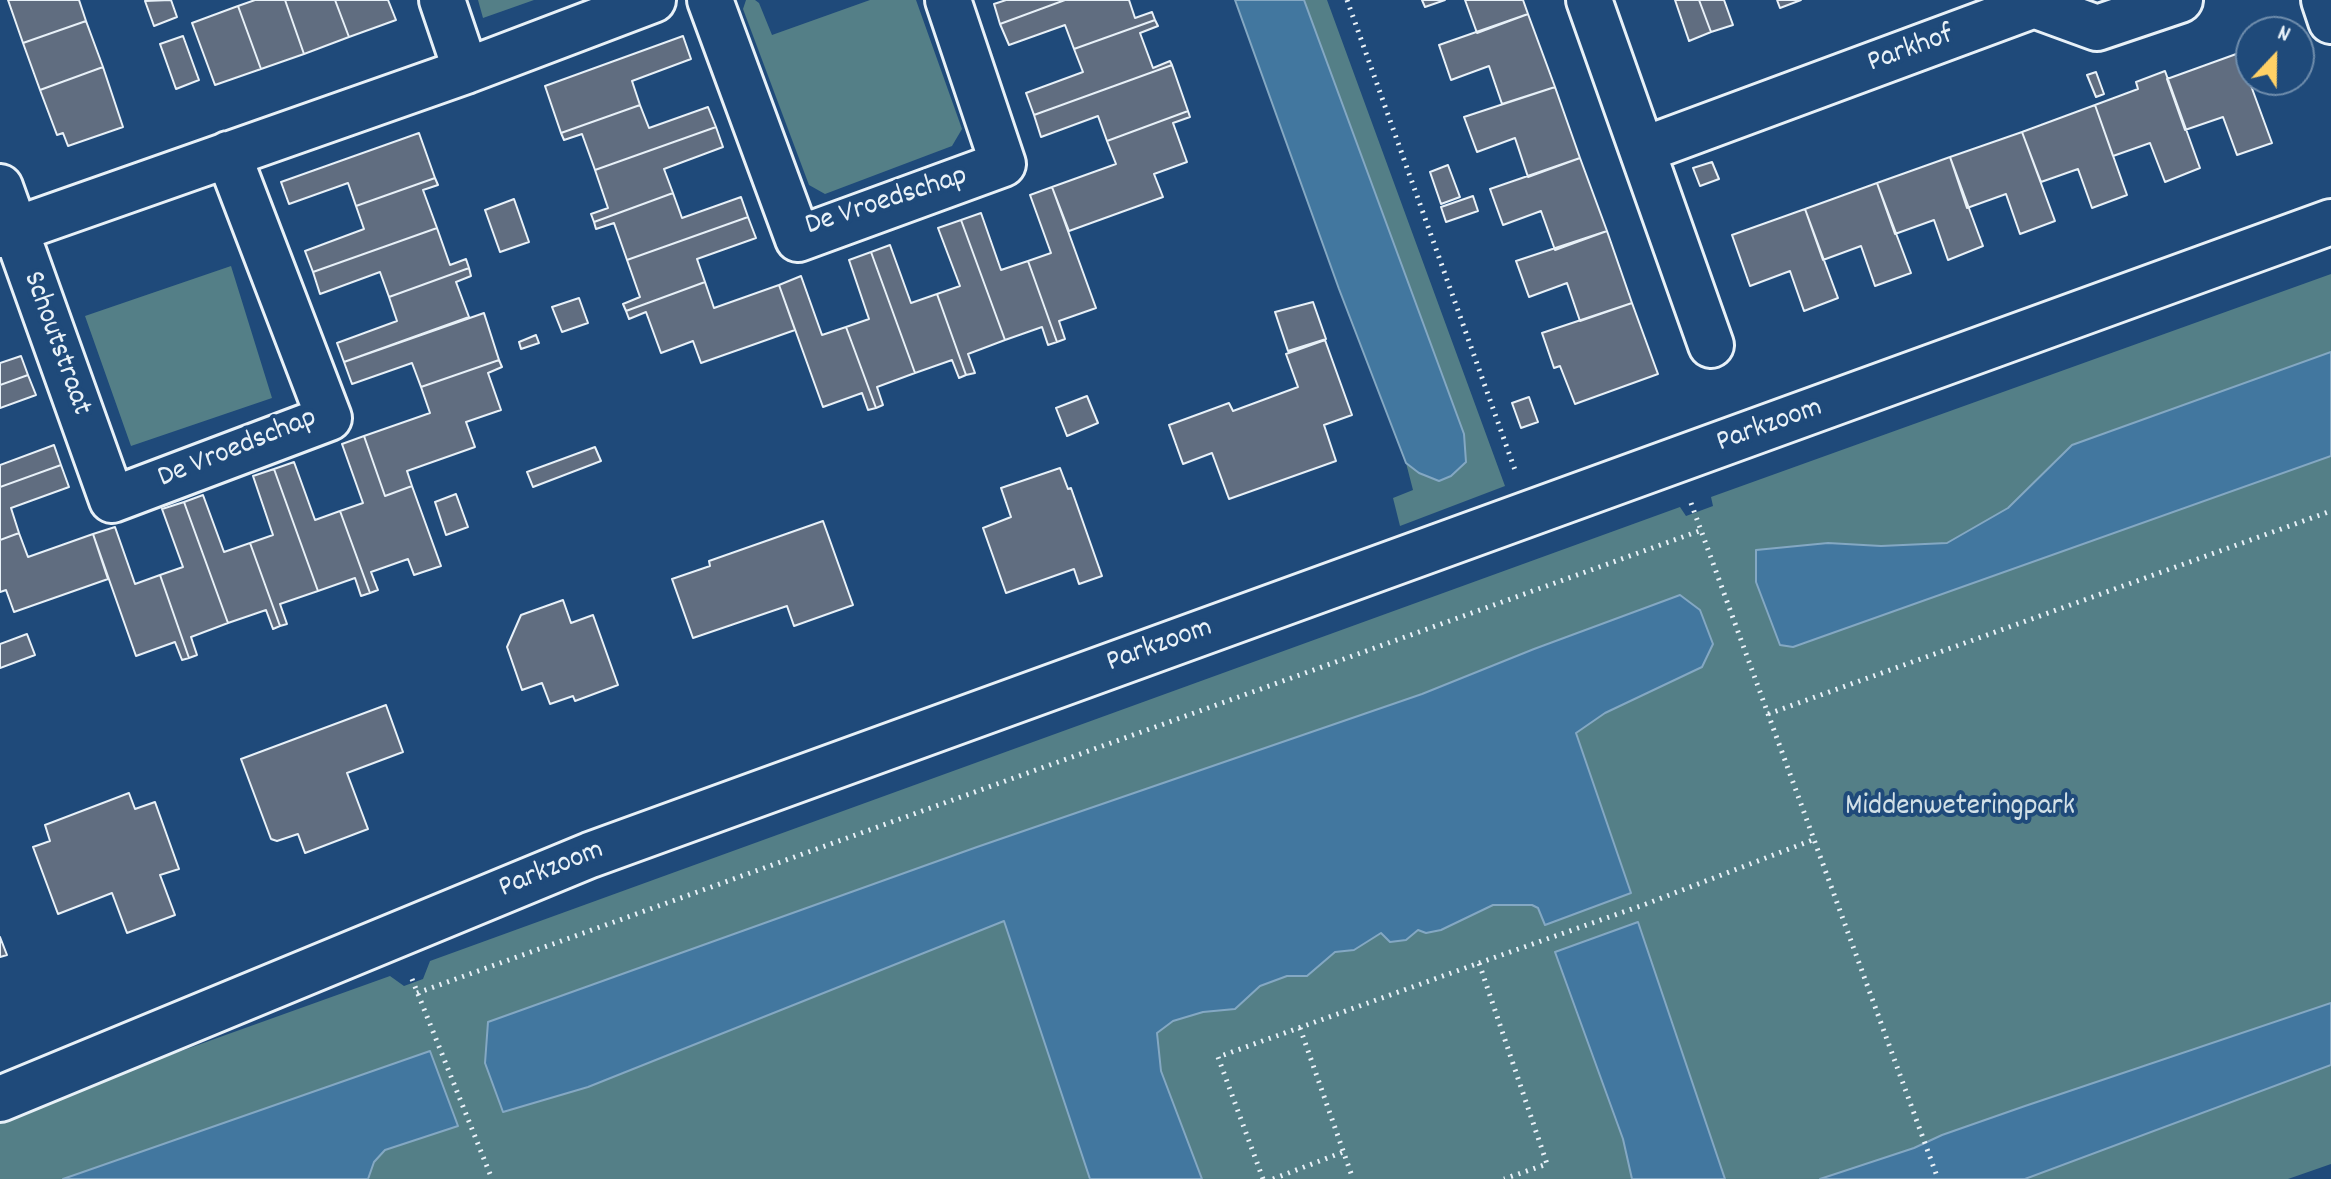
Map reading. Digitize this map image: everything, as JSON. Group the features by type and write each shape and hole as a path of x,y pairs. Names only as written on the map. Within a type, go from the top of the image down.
{"street":[{"path":"442,0 466,71"},
{"path":"7,232 466,71 653,0"},
{"name":"De Vroedschap","path":"710,0 798,239 1003,164 948,0"},
{"path":"1589,0 1711,345"},
{"name":"Parkhof","path":"1643,150 2034,5 2097,28 2180,0"},
{"path":"2324,0 2331,21"},
{"name":"De Vroedschap","path":"112,500 329,418 228,154"},
{"name":"Schoutstraat","path":"0,187 7,232 112,500"},
{"name":"Parkzoom","path":"0,1099 590,855 2331,222"}],"path":[{"path":"1347,0 1531,514"},
{"path":"1675,461 1938,1179"},
{"path":"1768,714 2331,511"},
{"path":"417,993 1702,530"},
{"path":"1263,1179 1218,1057 1646,904 1815,839"},
{"path":"396,935 492,1179"},
{"path":"1479,963 1547,1164 1504,1179"},
{"path":"1300,1028 1353,1179"},
{"path":"1273,1179 1343,1152"}],"green space":[{"path":"478,0 534,0 483,18"},
{"path":"746,0 759,3 772,35 870,0 916,0 962,129 952,146 825,194 809,185 743,9"},
{"path":"1304,0 1327,0 1505,486 1400,526 1393,498 1413,490 1406,463 1419,473 1464,434"},
{"path":"231,266 272,398 131,446 85,316"},
{"name":"Middenweteringpark","path":"2331,274 2331,1164 2288,1179 0,1179 0,1116 390,976 404,986 423,979 430,961 1680,507 1686,516 1713,506 1711,497"}],"water":[{"path":"1235,0 1304,0 1464,434 1466,462 1451,476 1439,481 1419,473 1406,463 1339,289"},
{"path":"2331,352 2331,456 1793,647 1780,645 1756,582 1756,550 1828,543 1881,546 1947,543 2008,508 2072,445"},
{"path":"1680,595 1700,610 1713,644 1702,667 1605,713 1576,733 1631,893 1545,925 1538,908 1532,905 1493,905 1441,930 1426,933 1418,930 1406,940 1390,942 1381,933 1354,950 1335,952 1307,976 1287,976 1260,986 1235,1009 1203,1012 1173,1021 1157,1033 1161,1071 1202,1179 1090,1179 1004,921 588,1087 503,1112 485,1063 488,1022 977,847 1422,694"},
{"path":"1638,922 1725,1179 1632,1179 1623,1139 1555,952"},
{"path":"2331,1003 2331,1065 2025,1179 1820,1179 2025,1106"},
{"path":"430,1051 458,1126 385,1150 374,1162 368,1179 63,1179"}],"building":[{"path":"8,0 79,0 86,21 23,43"},
{"path":"171,0 177,17 154,26 145,1"},
{"path":"255,0 285,0 304,54 261,69 238,6"},
{"path":"285,0 335,0 349,37 304,54"},
{"path":"335,0 388,0 396,20 349,37"},
{"path":"1006,0 1065,0 1000,24 994,4"},
{"path":"1065,0 1129,0 1135,18 1152,12 1155,20 1074,49 1065,25 1009,45 1000,24"},
{"path":"1422,0 1445,0 1425,7"},
{"path":"1465,0 1523,0 1528,14 1477,33"},
{"path":"1675,0 1699,0 1711,32 1689,41"},
{"path":"1699,0 1724,0 1733,25 1711,32"},
{"path":"1777,0 1801,0 1780,8"},
{"path":"238,6 261,69 215,85 192,23"},
{"path":"1528,14 1555,87 1502,104 1489,66 1451,80 1439,45"},
{"path":"1155,20 1158,26 1140,33 1153,68 1170,61 1172,65 1034,115 1026,93 1083,72 1074,49"},
{"path":"86,21 103,67 40,90 23,43"},
{"path":"183,36 199,80 176,89 160,44"},
{"path":"683,36 691,59 632,81 640,105 561,133 545,86"},
{"path":"2235,54 2235,96 2255,96 2272,143 2237,155 2223,117 2185,130 2167,79"},
{"path":"1172,65 1188,111 1107,141 1098,116 1041,137 1034,115"},
{"path":"103,67 123,127 68,146 63,133 57,135 40,90"},
{"path":"2165,71 2200,168 2165,182 2150,143 2113,156 2095,105 2138,89 2136,82"},
{"path":"2096,72 2104,94 2096,97 2087,75"},
{"path":"1555,87 1580,158 1528,177 1515,138 1477,152 1464,117"},
{"path":"640,105 649,128 708,107 716,127 595,170 582,134 564,140 561,133"},
{"path":"2095,105 2127,195 2092,208 2078,169 2041,182 2022,132"},
{"path":"1188,111 1190,117 1173,123 1187,162 1154,174 1163,197 1069,231 1052,187 1116,164 1107,141"},
{"path":"716,127 723,147 664,169 673,193 594,222 591,214 608,208 595,170"},
{"path":"2022,132 2055,221 2020,234 2006,194 1967,208 1950,157"},
{"path":"419,133 435,178 356,206 348,183 289,204 281,182"},
{"path":"1950,157 1983,246 1948,260 1934,220 1895,234 1877,183"},
{"path":"1580,158 1607,231 1555,250 1541,211 1503,225 1490,189"},
{"path":"1712,162 1719,179 1700,186 1693,168"},
{"path":"1448,165 1460,197 1441,204 1430,172"},
{"path":"435,178 438,185 423,190 437,228 313,272 305,251 364,229 356,206"},
{"path":"1877,183 1911,273 1875,286 1861,246 1823,260 1805,209"},
{"path":"1052,187 1096,308 1059,321 1065,339 1057,342 1028,261 1051,253 1030,195"},
{"path":"673,193 682,218 741,197 748,217 627,260 614,223 596,229 594,222"},
{"path":"1473,196 1478,211 1446,222 1441,207"},
{"path":"514,199 529,242 500,252 485,210"},
{"path":"1805,209 1838,298 1804,311 1790,271 1750,286 1732,235"},
{"path":"981,213 1001,270 1028,261 1057,342 1048,345 1042,327 1005,340 961,220"},
{"path":"748,217 756,238 697,259 705,282 626,311 623,304 640,297 627,260"},
{"path":"961,220 1005,340 968,354 975,373 966,375 937,294 960,286 938,228"},
{"path":"437,228 450,265 466,259 469,268 389,297 380,272 320,294 313,272"},
{"path":"1607,231 1632,303 1580,321 1567,283 1529,297 1516,261"},
{"path":"890,245 911,303 937,294 966,375 959,378 952,360 915,373 871,252"},
{"path":"871,252 915,373 877,387 883,405 876,408 846,327 869,319 849,260"},
{"path":"469,268 471,276 456,282 469,317 344,362 337,343 397,321 389,297"},
{"path":"801,276 822,335 846,327 876,408 868,410 862,393 823,407 779,285"},
{"path":"705,282 714,308 779,285 795,330 701,363 693,341 661,353 646,312 629,319 626,311"},
{"path":"579,298 588,323 562,332 552,307"},
{"path":"1313,302 1326,339 1288,351 1275,312"},
{"path":"1632,303 1658,374 1575,404 1560,366 1554,368 1542,333"},
{"path":"484,313 499,360 421,387 412,363 352,384 344,362"},
{"path":"536,335 539,343 521,349 519,342"},
{"path":"1325,340 1352,415 1324,425 1336,461 1229,499 1212,453 1183,464 1169,425 1229,403 1233,411 1298,387 1286,354"},
{"path":"21,356 28,375 0,385 0,363"},
{"path":"499,360 502,367 488,373 501,410 466,422 475,447 407,471 412,486 385,496 364,436 430,413 421,387"},
{"path":"28,375 36,395 0,408 0,385"},
{"path":"1087,396 1098,423 1067,436 1056,408"},
{"path":"1529,397 1538,422 1521,428 1512,403"},
{"path":"364,436 385,496 412,486 441,566 414,575 408,559 371,572 378,590 370,593 340,511 363,503 342,444"},
{"path":"54,445 61,465 0,487 0,465"},
{"path":"595,447 601,461 533,487 527,472"},
{"path":"294,462 315,520 340,511 370,593 361,596 355,578 318,591 274,469"},
{"path":"61,465 69,487 11,508 19,533 0,540 0,487"},
{"path":"1060,468 1068,489 1071,488 1102,576 1079,584 1074,569 1006,593 983,528 1011,517 1001,488"},
{"path":"274,469 318,591 280,604 287,624 280,626 250,543 273,535 253,476"},
{"path":"456,494 468,527 446,535 435,502"},
{"path":"203,495 224,552 250,543 280,626 273,629 266,610 228,623 184,502"},
{"path":"184,502 228,623 191,637 197,655 189,658 160,575 183,567 162,509"},
{"path":"823,521 853,605 794,626 787,606 693,638 672,579 710,566 709,561"},
{"path":"115,527 135,584 160,575 189,658 182,660 175,642 136,656 93,534"},
{"path":"19,533 28,557 93,534 108,579 14,612 6,590 0,592 0,540"},
{"path":"563,600 571,623 593,615 618,685 575,701 573,696 550,704 542,683 522,690 507,647 521,615"},
{"path":"27,634 35,655 0,668 0,644"},
{"path":"386,705 403,752 347,773 368,829 305,853 298,834 277,841 271,839 241,759"},
{"path":"129,793 135,809 155,802 179,869 160,875 175,915 127,933 112,893 58,914 33,847 50,841 45,825"},
{"path":"0,937 7,955 0,957"}]}
